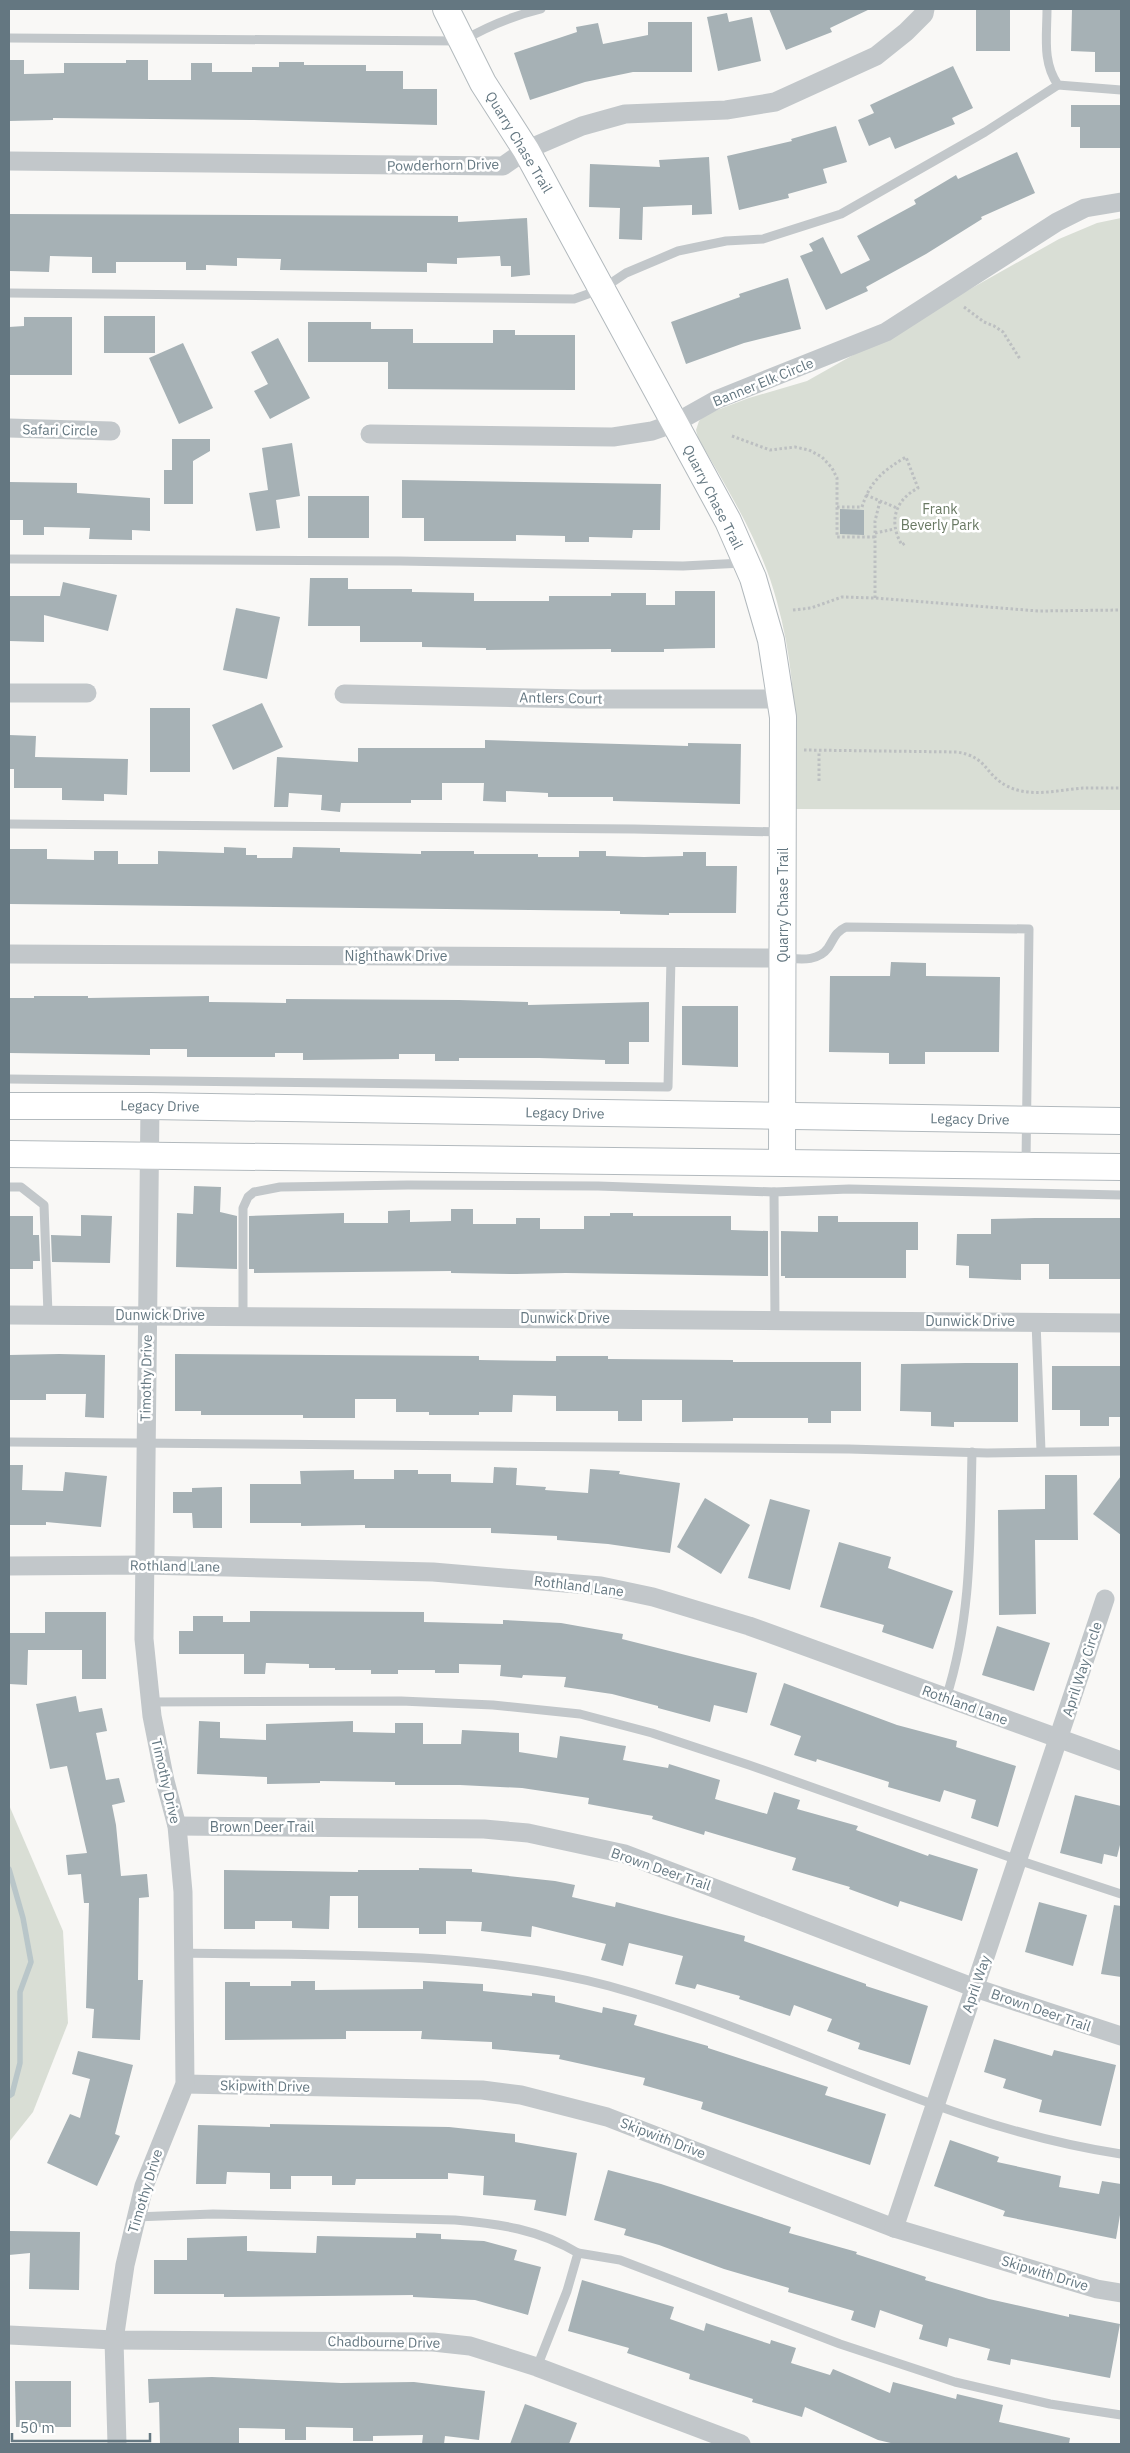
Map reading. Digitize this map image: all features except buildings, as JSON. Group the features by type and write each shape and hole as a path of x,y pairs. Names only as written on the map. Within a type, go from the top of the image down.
{"main road":[{"name":"Quarry Chase Trail","path":"446,9 483,83 526,150 728,521 746,563 771,640 783,717 782,1162"},
{"name":"Legacy Drive","path":"9,1106 150,1106 1121,1121"},
{"path":"9,1154 1121,1167"}],"street":[{"name":"Powderhorn Drive","path":"9,161 504,166 526,150 582,126 625,114 726,110 775,102 876,56 906,32 924,14 925,9"},
{"name":"Banner Elk Circle","path":"370,434 613,437 652,431 675,423 716,400 886,332 1057,222 1085,208 1121,202"},
{"name":"Safari Circle","path":"9,428 111,431"},
{"path":"9,693 87,693"},
{"name":"Antlers Court","path":"344,694 580,699 779,699"},
{"name":"Nighthawk Drive","path":"9,954 782,958"},
{"name":"Timothy Drive","path":"117,2444 114,2340 125,2265 135,2217 154,2156 185,2084 183,1892 177,1826 165,1781 150,1702 144,1639 146,1314 150,1106"},
{"name":"Dunwick Drive","path":"9,1315 146,1314 1121,1322"},
{"name":"Rothland Lane","path":"9,1566 144,1565 434,1572 602,1586 654,1597 749,1626 1121,1761"},
{"name":"April Way Circle","path":"1058,1739 1105,1599"},
{"name":"April Way","path":"894,2228 1058,1739"},
{"name":"Brown Deer Trail","path":"177,1826 484,1829 528,1833 625,1854 975,1988 1121,2036"},
{"name":"Skipwith Drive","path":"185,2084 482,2090 521,2095 607,2117 894,2228 1097,2289 1121,2293"},
{"name":"Chadbourne Drive","path":"9,2335 114,2340 433,2342 470,2346 537,2366 741,2444"}],"lane":[{"path":"9,38 462,42 485,28 513,16 541,9"},
{"path":"1047,9 1046,62 1050,74 1058,85"},
{"path":"9,293 574,299 602,289 626,272 678,252 726,241 763,239 840,214 985,132 1058,85 1121,90"},
{"path":"9,559 400,561 683,566 746,563"},
{"path":"9,824 382,828 634,828 783,832"},
{"path":"782,958 813,958 827,949 834,935 846,927 1029,929 1026,1166"},
{"path":"9,1079 668,1087 671,958"},
{"path":"243,1315 243,1208 248,1197 254,1192 280,1187 408,1185 598,1186 774,1192 848,1190 1121,1195"},
{"path":"9,1187 21,1187 44,1205 48,1314"},
{"path":"774,1192 775,1320"},
{"path":"1036,1322 1040,1451"},
{"path":"9,1442 145,1441 972,1452 1121,1450"},
{"path":"946,1698 957,1664 964,1627 970,1570 972,1452"},
{"path":"150,1702 401,1701 493,1705 580,1714 652,1733 749,1765 1018,1860 1121,1894"},
{"path":"184,1953 445,1960 554,1973 612,1987 670,2005 984,2123 1041,2138 1121,2154"},
{"path":"135,2217 213,2214 455,2220 491,2223 542,2234 578,2252 629,2263 840,2344 955,2382 1050,2404 1121,2415"},
{"path":"537,2366 567,2291 578,2252"}],"path":[{"path":"964,307 984,322 1003,332 1020,359"},
{"path":"732,436 770,450 795,447 822,456 837,478 838,537 875,535 894,529"},
{"path":"838,507 862,507 866,495 877,476 906,457 918,488 908,494 897,508 894,529 902,545 905,543"},
{"path":"866,495 887,502 897,508"},
{"path":"874,598 875,535 880,501"},
{"path":"793,610 811,608 842,598 874,598 1038,611 1121,610"},
{"path":"803,750 957,752 972,754 993,777 1006,786 1020,791 1032,793 1084,788 1121,788"},
{"path":"819,751 819,781"}],"green space":[{"name":"Frank Beverly Park","path":"1121,218 1121,810 794,809 795,731 792,679 777,602 771,580 753,538 698,438 696,430 699,421 704,415 749,398 807,381 1059,239 1097,223"},
{"path":"9,1805 63,1931 68,2023 33,2112 9,2142"}],"waterway":[{"path":"9,1869 23,1918 31,1962 20,1992 20,2063 12,2094 9,2096"}]}
